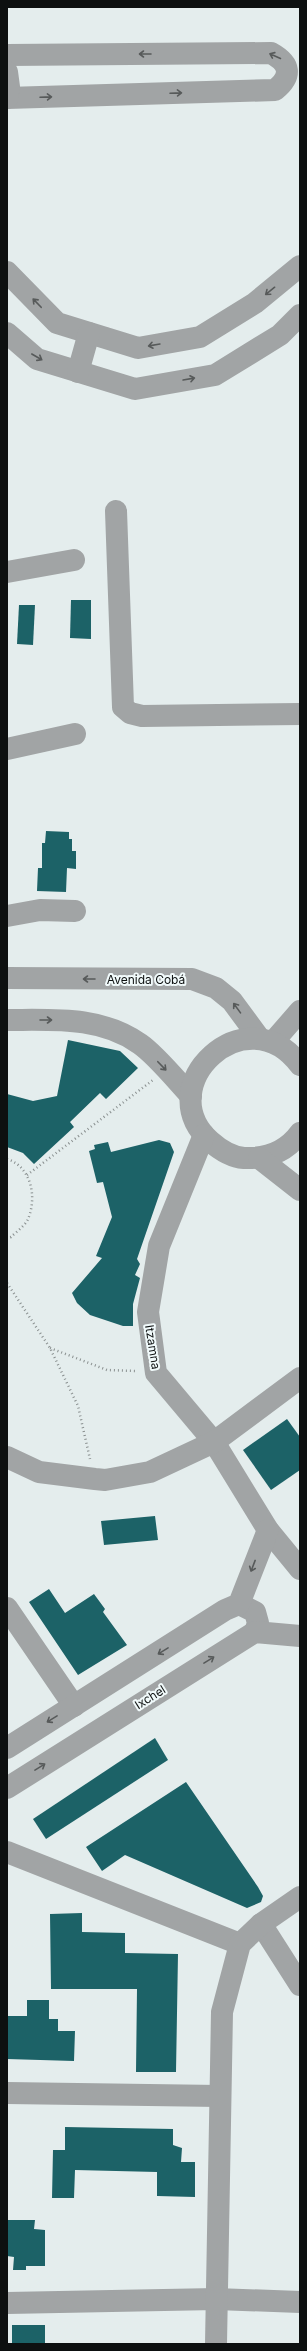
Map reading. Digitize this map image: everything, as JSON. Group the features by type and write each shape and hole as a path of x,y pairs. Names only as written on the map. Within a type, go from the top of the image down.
{"street":[{"path":"7,55 271,53 282,60 287,70 285,82 275,90 7,98 9,86 7,72"},
{"path":"7,272 57,323 138,348 200,337 255,303 300,266"},
{"path":"7,333 37,359 135,389 215,375 280,335 300,315"},
{"path":"78,372 89,333"},
{"path":"116,511 123,707 130,713 142,716 300,714"},
{"path":"7,572 74,560"},
{"path":"7,749 75,734"},
{"path":"7,916 40,910 75,911"},
{"name":"Avenida Cobá","path":"7,978 192,979 216,988 284,1047"},
{"path":"300,1011 284,1047 241,1040 223,1046 207,1058 196,1076 191,1096 194,1117 204,1135 219,1149 239,1157 259,1158 278,1153 293,1142 300,1133"},
{"path":"7,1020 72,1020 109,1028 141,1044 191,1096"},
{"name":"Itzamna","path":"204,1135 159,1246 148,1312 156,1373 214,1442 268,1530 300,1569"},
{"path":"259,1158 300,1190"},
{"path":"7,1457 39,1472 95,1479 105,1480 150,1472 214,1442 298,1383"},
{"path":"7,1748 225,1610 239,1604 268,1530"},
{"path":"239,1604 255,1612 258,1623 254,1632 300,1636"},
{"path":"7,1608 74,1706"},
{"name":"Ixchel","path":"7,1788 254,1632"},
{"path":"7,1852 240,1944"},
{"path":"216,2344 219,2096 222,2012 240,1944 261,1924 300,1897"},
{"path":"261,1924 300,1985"},
{"path":"7,2093 219,2096"},
{"path":"7,2303 216,2300 300,2302"}],"path":[{"path":"27,1175 166,1070"},
{"path":"7,1159 12,1160 27,1175 34,1198 28,1221 11,1237 7,1238"},
{"path":"7,1282 50,1348 78,1406 95,1479"},
{"path":"50,1348 107,1370 156,1373"}],"building":[{"path":"71,600 91,600 91,639 70,638"},
{"path":"19,605 35,605 33,645 17,644"},
{"path":"46,831 69,832 69,839 72,839 72,851 76,851 76,869 67,868 66,892 37,891 38,868 42,868 42,843 45,843"},
{"path":"68,1040 120,1051 138,1068 106,1099 100,1093 70,1122 74,1127 34,1164 23,1153 7,1147 7,1094 33,1101 57,1096"},
{"path":"159,1140 170,1143 174,1152 137,1259 140,1264 135,1275 140,1278 133,1304 133,1326 123,1326 90,1315 77,1303 72,1293 102,1258 96,1256 112,1217 103,1182 97,1183 89,1151 95,1149 94,1145 108,1142 111,1152"},
{"path":"287,1419 300,1437 300,1470 271,1490 243,1450"},
{"path":"155,1516 158,1540 104,1545 101,1521"},
{"path":"49,1589 65,1613 94,1594 105,1609 103,1612 127,1645 78,1675 29,1602"},
{"path":"155,1738 168,1760 46,1839 33,1819"},
{"path":"186,1782 258,1887 263,1896 261,1902 247,1908 125,1855 102,1871 86,1847"},
{"path":"82,1913 82,1932 125,1933 125,1953 178,1954 176,2072 136,2072 137,1989 51,1989 50,1914"},
{"path":"27,2000 49,2000 49,2019 58,2019 58,2031 75,2031 74,2061 7,2059 7,2016 27,2016"},
{"path":"65,2127 173,2129 173,2145 182,2148 181,2162 195,2162 195,2197 157,2196 157,2172 75,2170 74,2198 52,2198 53,2150 65,2150"},
{"path":"7,2220 35,2220 34,2229 45,2230 45,2266 26,2266 26,2270 13,2270 14,2257 7,2256"},
{"path":"12,2325 45,2325 45,2344 12,2344"}]}
